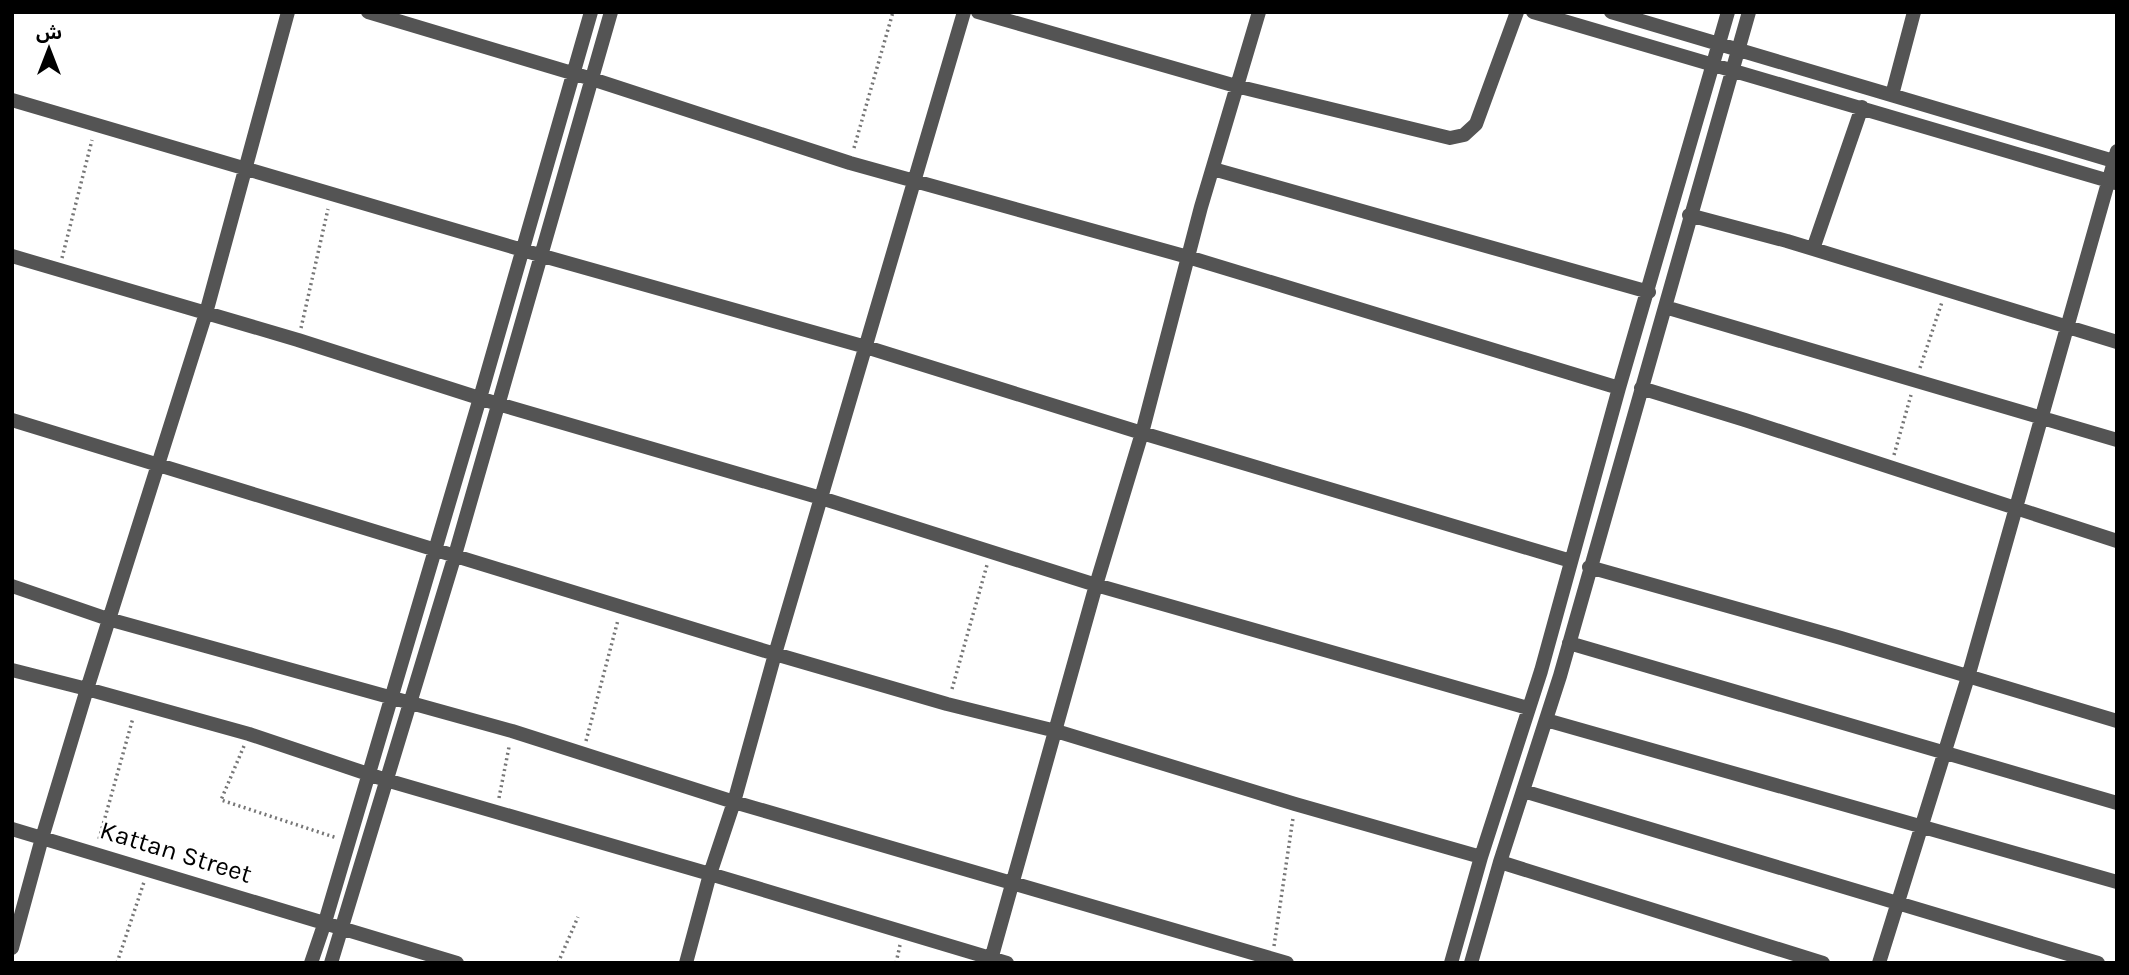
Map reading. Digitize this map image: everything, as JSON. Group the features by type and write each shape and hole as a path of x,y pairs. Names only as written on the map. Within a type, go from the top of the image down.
{"street":[{"path":"12,948 108,619 206,313 288,12"},
{"path":"368,12 592,79 850,163 1188,257 1619,388"},
{"path":"311,963 480,398 591,12"},
{"path":"331,963 455,555 611,12"},
{"path":"686,963 964,12"},
{"path":"978,12 1236,86 1450,138 1464,135 1476,124 1517,12"},
{"path":"990,960 1096,584 1142,433 1188,257 1259,12"},
{"path":"1533,12 2113,182"},
{"path":"1611,12 2116,158 2113,182 2040,418 1968,677 1879,963"},
{"path":"1728,12 1619,388 1541,671 1481,857 1452,958 1471,961 1569,643 1749,12"},
{"path":"1892,95 1914,12"},
{"path":"12,100 543,256 866,346 1142,433 1571,562"},
{"path":"1813,248 1862,107"},
{"path":"1213,169 1649,292"},
{"path":"1689,215 1813,248 2117,342"},
{"path":"12,257 298,340 498,404 821,498 1096,584 1528,708"},
{"path":"1665,307 2117,440"},
{"path":"1641,388 2117,541"},
{"path":"12,420 775,654 947,704 1056,731 1481,857"},
{"path":"1591,488 1610,493"},
{"path":"1590,567 2117,721"},
{"path":"12,586 108,619 512,731 734,802 1287,963"},
{"path":"1569,643 2117,803"},
{"path":"12,670 249,734 386,780 1007,963"},
{"path":"1546,720 2117,881"},
{"path":"1523,791 2098,963"},
{"name":"Kattan Street","path":"12,829 457,963"},
{"path":"1500,862 1823,963"}],"path":[{"path":"850,163 893,12"},
{"path":"59,270 96,124"},
{"path":"298,340 332,193"},
{"path":"947,704 991,551"},
{"path":"583,753 622,606"},
{"path":"95,853 137,703"},
{"path":"496,812 512,731"},
{"path":"249,734 221,800 349,842"},
{"path":"1272,958 1295,804"},
{"path":"117,963 149,869"},
{"path":"558,963 578,917"}]}
